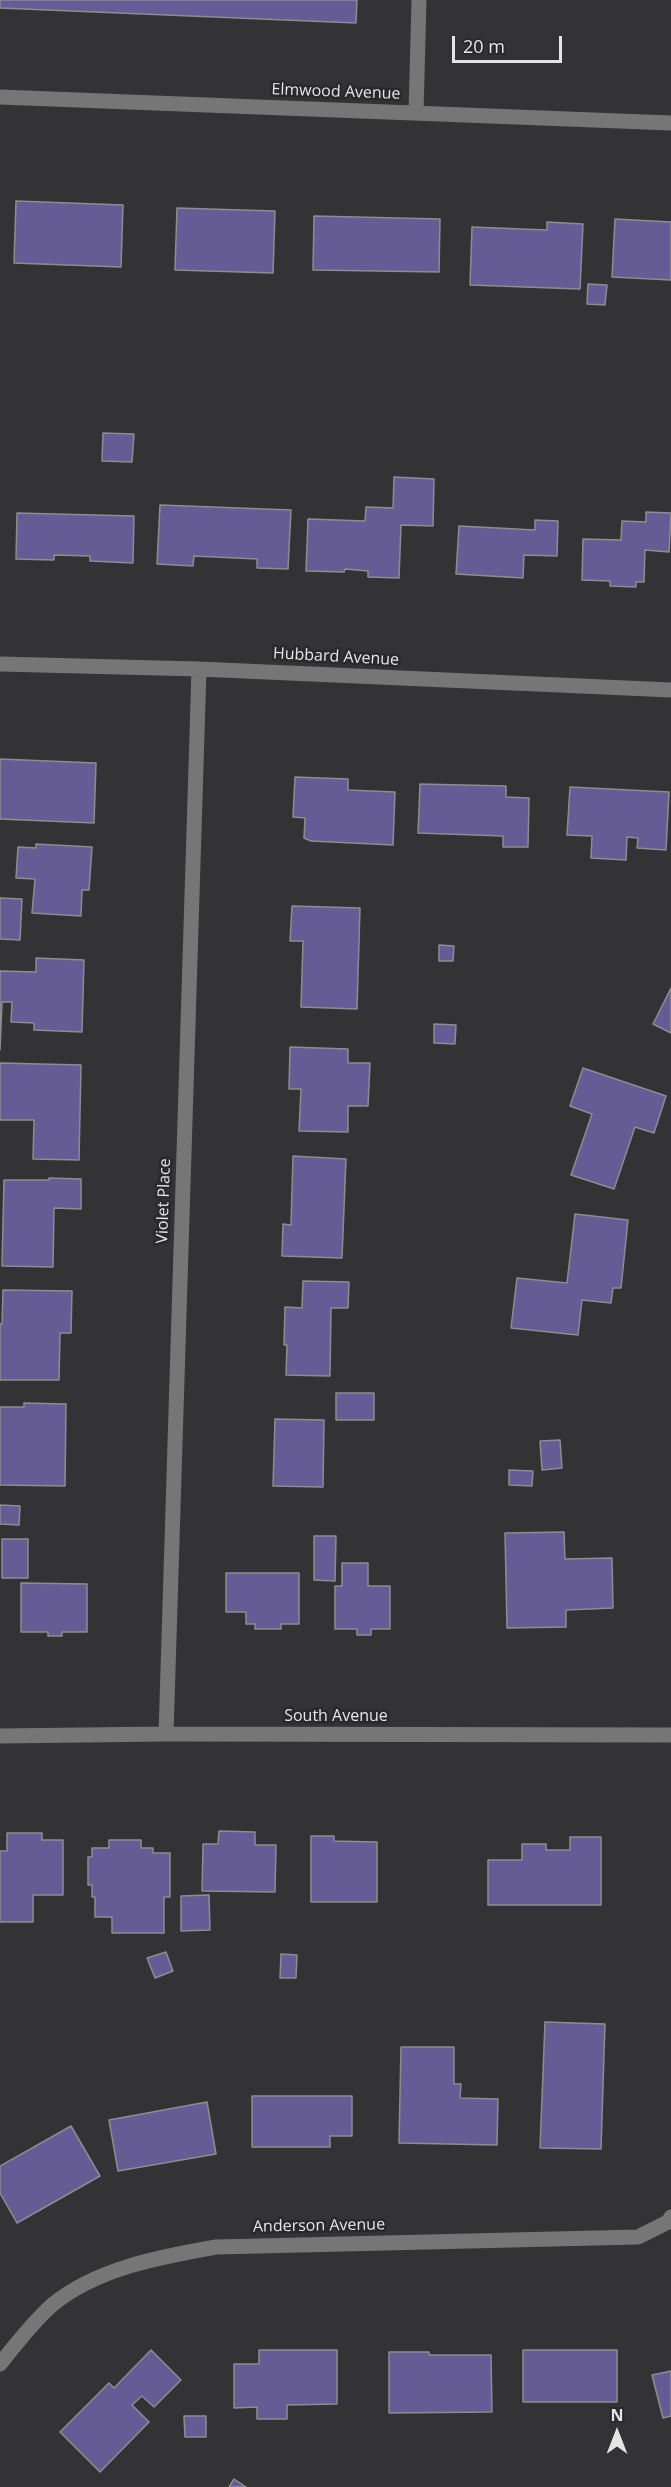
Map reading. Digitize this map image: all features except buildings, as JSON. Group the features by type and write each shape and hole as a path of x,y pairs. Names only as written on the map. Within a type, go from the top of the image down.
{"street":[{"path":"416,113 419,0"},
{"name":"Elmwood Avenue","path":"0,98 671,123"},
{"name":"Hubbard Avenue","path":"0,664 199,669 671,690"},
{"name":"Violet Place","path":"166,1734 199,669"},
{"name":"South Avenue","path":"0,1736 671,1735"},
{"name":"Anderson Avenue","path":"0,2364 52,2305 115,2270 152,2259 216,2247 638,2237 668,2222 671,2217"}]}
